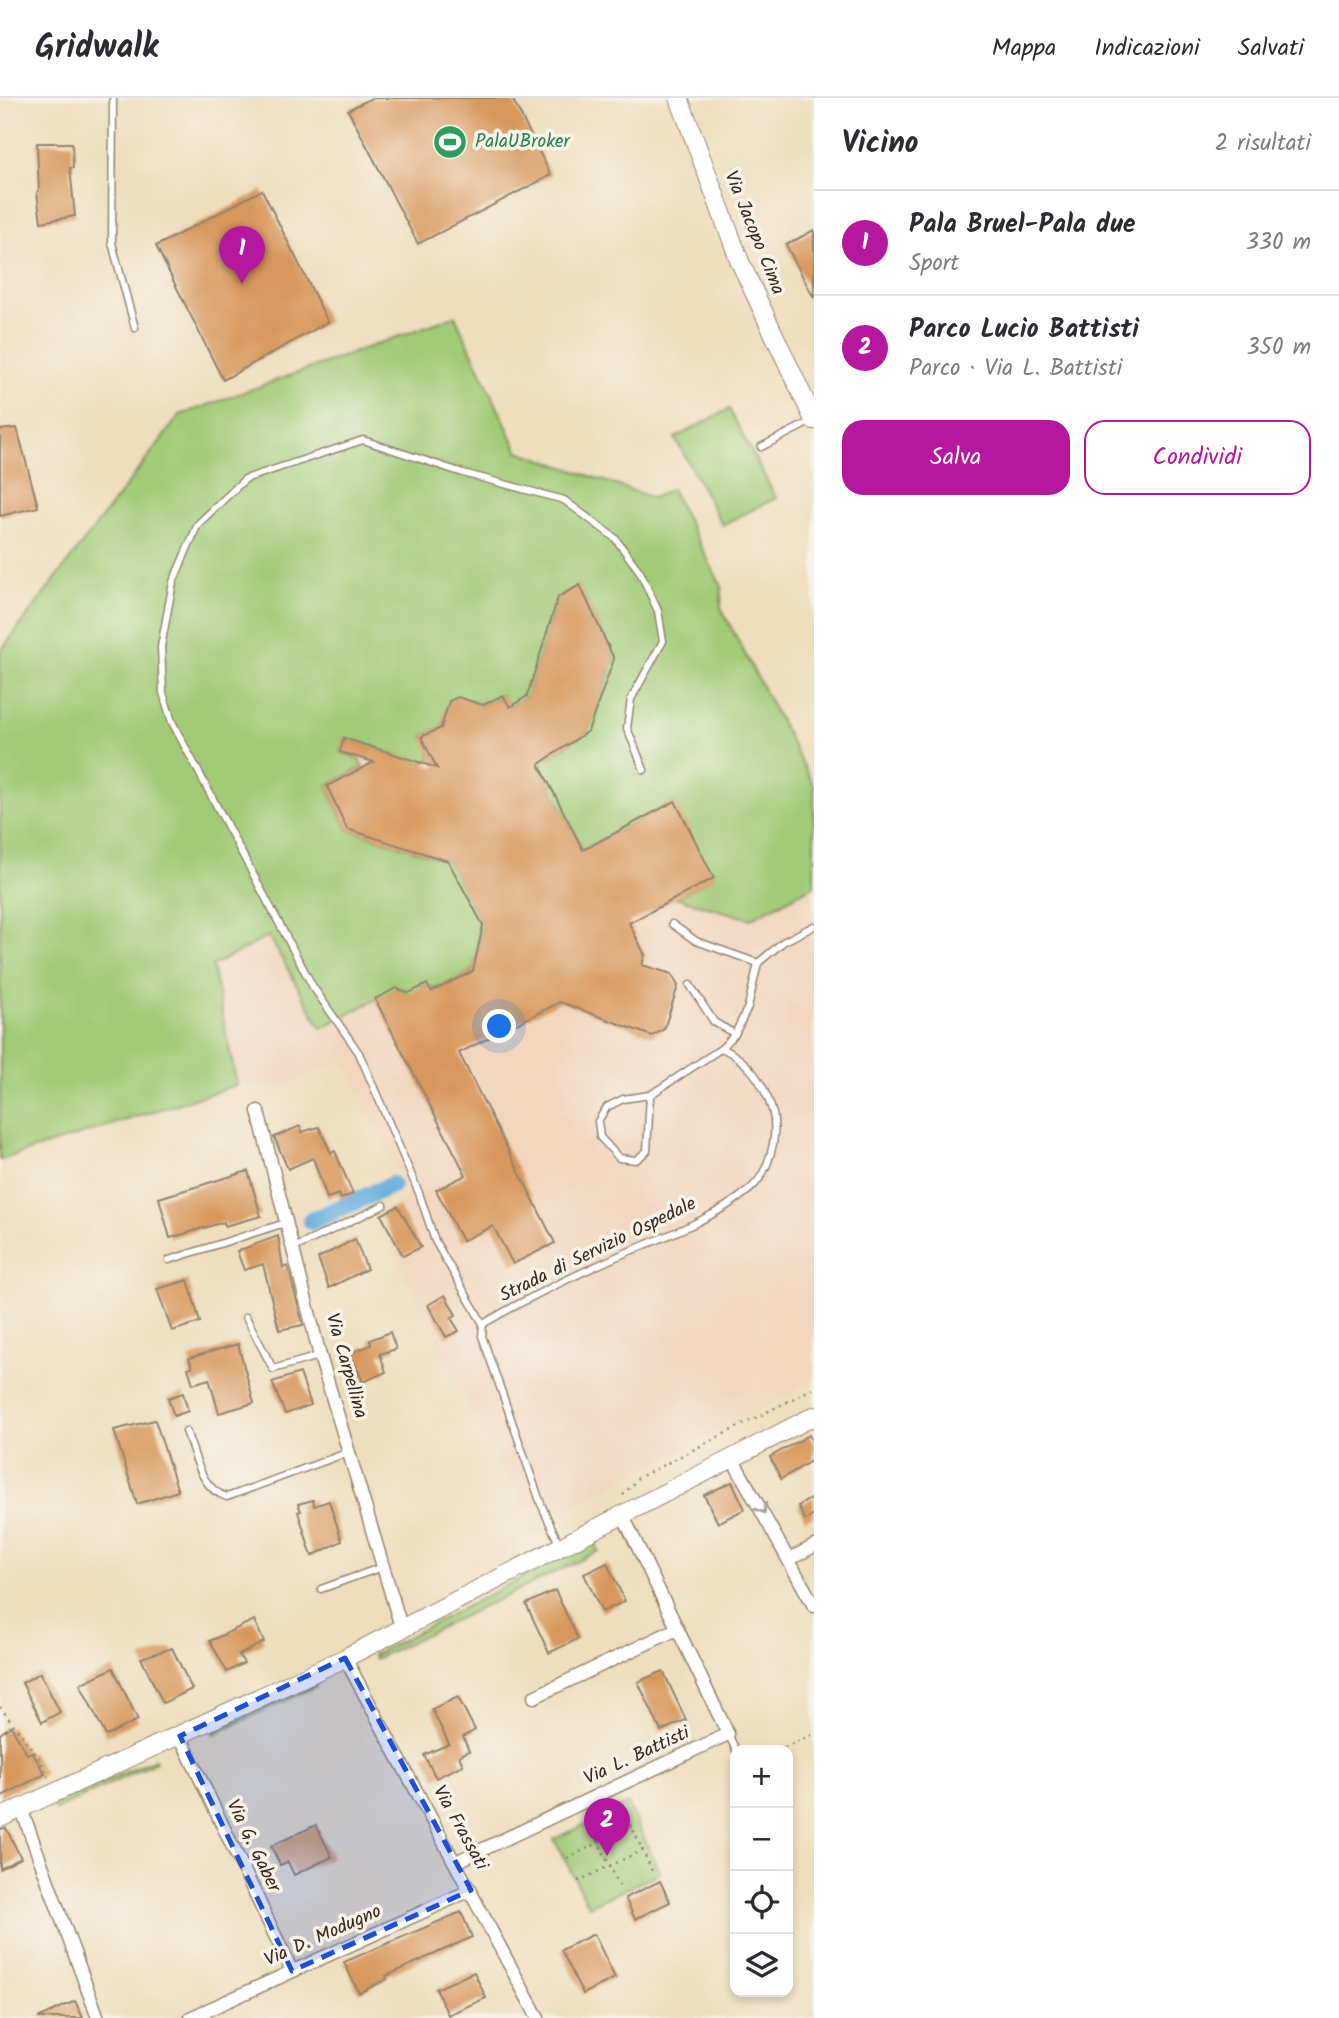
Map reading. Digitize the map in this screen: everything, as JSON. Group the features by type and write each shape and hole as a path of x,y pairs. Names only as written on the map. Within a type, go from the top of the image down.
{"street":[{"name":"Via Jacopo Cima","path":"679,98 740,262 814,420"},
{"name":"Via Carpellina","path":"258,1111 320,1356 402,1630"},
{"path":"0,1818 180,1737 402,1630 814,1416"},
{"path":"733,1460 814,1606"},
{"path":"623,1516 728,1734"},
{"path":"790,1559 814,1546"},
{"path":"534,1697 677,1629"},
{"name":"Via Frassati","path":"345,1658 538,2018"},
{"name":"Via L. Battisti","path":"456,1862 728,1734"},
{"name":"Via G. Gaber","path":"180,1737 292,1971"},
{"path":"21,1808 97,2018"},
{"name":"Via D. Modugno","path":"190,2018 471,1890"}],"lane":[{"path":"113,98 112,243 135,328"},
{"path":"761,447 814,420"},
{"path":"483,1324 435,1241 419,1193 359,1053 313,986 172,722 163,692 161,647 173,582 198,524 245,479 363,440 463,473 564,500 615,538 640,572 658,611 663,641 631,699 627,728 644,770"},
{"path":"672,924 696,941 758,963"},
{"path":"650,1095 647,1151 636,1160 619,1158 600,1137 598,1121 607,1107 623,1099 650,1095 722,1048 735,1034 748,1007 758,963 783,943 814,926"},
{"path":"690,985 714,1022 735,1034"},
{"name":"Strada di Servizio Ospedale","path":"561,1548 541,1504 482,1336 483,1324 606,1262 689,1226 750,1190 765,1169 774,1140 773,1112 754,1072 741,1057 722,1048"},
{"path":"292,1249 384,1205"},
{"path":"169,1260 285,1223"},
{"path":"246,1317 273,1369 320,1356"},
{"path":"186,1431 203,1479 215,1493 228,1497 349,1452"},
{"path":"321,1589 382,1567"},
{"path":"728,1734 734,1745"}],"path":[{"path":"0,1707 40,1759 56,1793"},
{"path":"789,1745 814,1734"},
{"path":"622,1805 653,1873"},
{"path":"588,1821 621,1888"},
{"path":"567,1858 632,1827"},
{"path":"578,1881 643,1850"}],"highlighted area":[{"path":"345,1658 471,1890 292,1971 180,1736"}],"shaded area":[{"path":"416,331 814,858 814,1381 559,1514 550,1499 526,1511 465,1398 375,1214 409,1196 343,1060 283,1088 237,1085 0,1160 0,652 180,415"}],"green space":[{"path":"455,316 518,451 653,498 671,489 722,587 721,608 814,786 814,886 750,919 677,898 713,877 673,802 583,850 539,764 588,731 614,659 579,586 558,597 527,696 510,707 502,695 483,705 458,697 450,701 441,728 423,736 432,758 422,764 344,738 340,752 358,758 363,767 327,786 347,829 448,861 483,925 473,971 437,989 425,985 412,994 396,989 321,1028 269,936 212,966 237,1085 0,1160 0,652 180,415"},
{"path":"729,409 776,498 722,525 675,438"},
{"path":"594,1540 599,1551 375,1659 373,1655"},
{"path":"315,1683 316,1686 214,1734 212,1731"},
{"path":"155,1759 156,1762 55,1810 52,1804"},
{"path":"628,1804 660,1873 589,1906 554,1839"}],"building":[{"name":"PalaUBroker","path":"372,98 512,98 551,175 418,244 348,110"},
{"path":"37,143 72,143 73,168 70,168 75,216 41,222 37,192"},
{"path":"262,190 328,322 223,380 156,246"},
{"path":"814,230 814,298 786,245"},
{"path":"17,428 38,507 0,516 0,430"},
{"path":"580,585 614,659 588,731 539,764 583,850 675,801 714,878 629,923 645,955 642,965 672,974 678,986 664,1029 652,1036 560,1002 459,1053 555,1243 513,1264 493,1226 462,1241 436,1190 466,1175 375,999 396,988 409,993 427,984 431,992 473,971 483,925 448,861 347,829 327,786 374,762 340,752 344,738 437,768 421,737 441,728 449,701 458,697 483,705 503,695 510,707 527,696 558,597"},
{"path":"300,1126 302,1132 319,1127 331,1153 335,1151 353,1194 341,1199 339,1194 327,1198 313,1158 288,1169 274,1137"},
{"path":"248,1171 261,1216 225,1226 224,1222 170,1238 159,1198"},
{"path":"398,1206 421,1247 403,1256 381,1215"},
{"path":"278,1236 283,1268 288,1266 303,1325 279,1330 263,1264 244,1270 237,1251"},
{"path":"355,1239 367,1269 329,1288 318,1258"},
{"path":"188,1280 200,1322 172,1331 157,1289"},
{"path":"445,1295 456,1315 451,1318 459,1331 446,1337 428,1305"},
{"path":"390,1332 396,1349 380,1354 386,1372 363,1382 350,1353 371,1345 370,1340"},
{"path":"238,1344 254,1403 219,1413 209,1379 193,1384 188,1368 192,1367 189,1358"},
{"path":"300,1373 311,1405 285,1414 272,1382"},
{"path":"183,1393 188,1411 174,1416 168,1398"},
{"path":"155,1420 178,1491 137,1504 114,1430"},
{"path":"809,1435 814,1444 814,1459 781,1479 770,1457"},
{"path":"732,1482 745,1509 718,1523 704,1495"},
{"path":"814,1497 814,1515 805,1520 798,1506"},
{"path":"313,1500 314,1506 329,1501 342,1541 312,1556 298,1504"},
{"path":"607,1563 625,1601 602,1612 584,1574"},
{"path":"555,1590 578,1639 549,1653 526,1604"},
{"path":"254,1620 264,1642 239,1655 244,1663 227,1672 210,1641"},
{"path":"172,1648 192,1689 163,1703 141,1658"},
{"path":"113,1668 138,1720 106,1736 80,1684"},
{"path":"663,1671 686,1720 661,1731 638,1682"},
{"path":"40,1673 60,1712 42,1722 22,1683"},
{"path":"458,1697 475,1730 463,1737 469,1751 459,1756 463,1765 436,1778 424,1755 449,1744 432,1709"},
{"path":"11,1726 27,1754 32,1752 45,1774 0,1797 0,1734"},
{"path":"316,1825 332,1857 294,1875 288,1862 280,1865 271,1846"},
{"path":"6,1828 21,1858 0,1869 0,1829"},
{"path":"660,1881 670,1902 635,1919 625,1898"},
{"path":"461,1912 472,1937 386,1976 387,1979 359,1993 344,1962"},
{"path":"594,1934 615,1978 583,1994 561,1950"},
{"path":"474,1972 486,1998 448,2015 436,1989"},
{"path":"75,2001 83,2018 38,2018"}],"waterway":[{"path":"311,1221 392,1185"}],"place":[{"name":"PalaUBroker","path":"450,142"},
{"name":"Pala Bruel-Pala due","path":"242,284"},
{"name":"Parco Lucio Battisti","path":"607,1856"}]}
